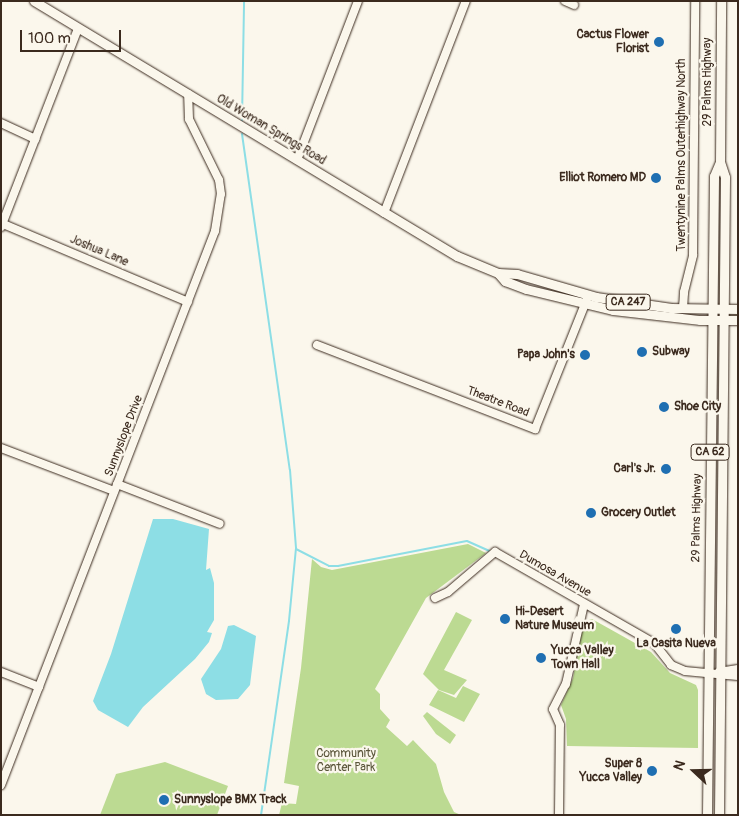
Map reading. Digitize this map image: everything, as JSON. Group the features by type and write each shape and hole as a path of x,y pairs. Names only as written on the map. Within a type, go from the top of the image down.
{"main road":[{"name":"Old Woman Springs Road","path":"34,1 46,5 78,28 457,256 498,273 517,274 588,294 683,308 724,308"},
{"name":"29 Palms Highway","path":"719,815 725,177 720,162 721,1"},
{"name":"29 Palms Highway","path":"707,815 714,176 720,162"},
{"name":"Old Woman Springs Road","path":"498,273 505,281 526,289 585,305 643,315 712,320 724,319"},
{"path":"724,308 738,309"},
{"path":"724,319 738,320"}],"street":[{"path":"297,160 358,1"},
{"path":"384,213 466,1"},
{"path":"565,1 574,5"},
{"name":"Twentynine Palms Outerhighway North","path":"683,308 684,292 693,255 695,1"},
{"path":"2,224 78,28"},
{"name":"Sunnyslope Drive","path":"1,785 215,231 221,194 213,162 189,119 188,94"},
{"path":"1,123 35,139"},
{"name":"Joshua Lane","path":"2,224 188,302"},
{"name":"Theatre Road","path":"317,345 535,429 588,294"},
{"path":"1,448 220,524"},
{"name":"Dumosa Avenue","path":"435,598 448,592 494,552 654,643 671,665 685,671 719,672 738,669"},
{"path":"559,815 560,725 553,709 566,684 584,604"},
{"path":"1,672 39,686"},
{"name":"Dumosa Avenue","path":"719,672 738,676"}],"green space":[{"name":"Community Center Park","path":"468,544 486,553 426,598 375,689 380,694 380,709 390,720 386,727 407,746 413,740 436,764 444,792 454,812 461,815 279,815 282,803 296,804 299,786 284,783 301,668 312,559 321,567 332,570"},
{"path":"456,612 472,620 444,670 467,680 454,695 439,690 423,674"},
{"path":"592,619 651,652 670,673 696,685 698,690 698,748 567,746 566,719 561,705 573,678 583,622"},
{"path":"463,686 480,694 464,722 429,705 438,690 456,698"},
{"path":"427,712 456,735 450,744 436,734 423,716"},
{"name":"Sunnyslope BMX Track","path":"165,762 228,786 217,815 100,815 116,774"}],"water":[{"path":"153,519 173,519 209,529 206,570 210,568 214,583 214,620 207,632 212,633 209,642 195,659 143,707 128,727 98,710 93,701 111,654"},
{"path":"234,625 256,636 250,685 238,699 216,700 206,694 201,679 221,649 228,626"}],"waterway":[{"path":"242,120 244,1"},
{"path":"242,134 290,470 296,548 289,621 261,815"},
{"path":"296,549 329,566 338,566 467,541 489,551"}],"place":[{"name":"Cactus Flower Florist","path":"659,42"},
{"name":"Elliot Romero MD","path":"656,178"},
{"name":"Subway","path":"642,352"},
{"name":"Papa John's","path":"585,355"},
{"name":"Shoe City","path":"664,407"},
{"name":"Carl's Jr.","path":"666,469"},
{"name":"Grocery Outlet","path":"591,513"},
{"name":"Hi-Desert Nature Museum","path":"505,619"},
{"name":"La Casita Nueva","path":"676,629"},
{"name":"Yucca Valley Town Hall","path":"541,658"},
{"name":"Super 8 Yucca Valley","path":"652,771"},
{"name":"Sunnyslope BMX Track","path":"164,800"}]}
